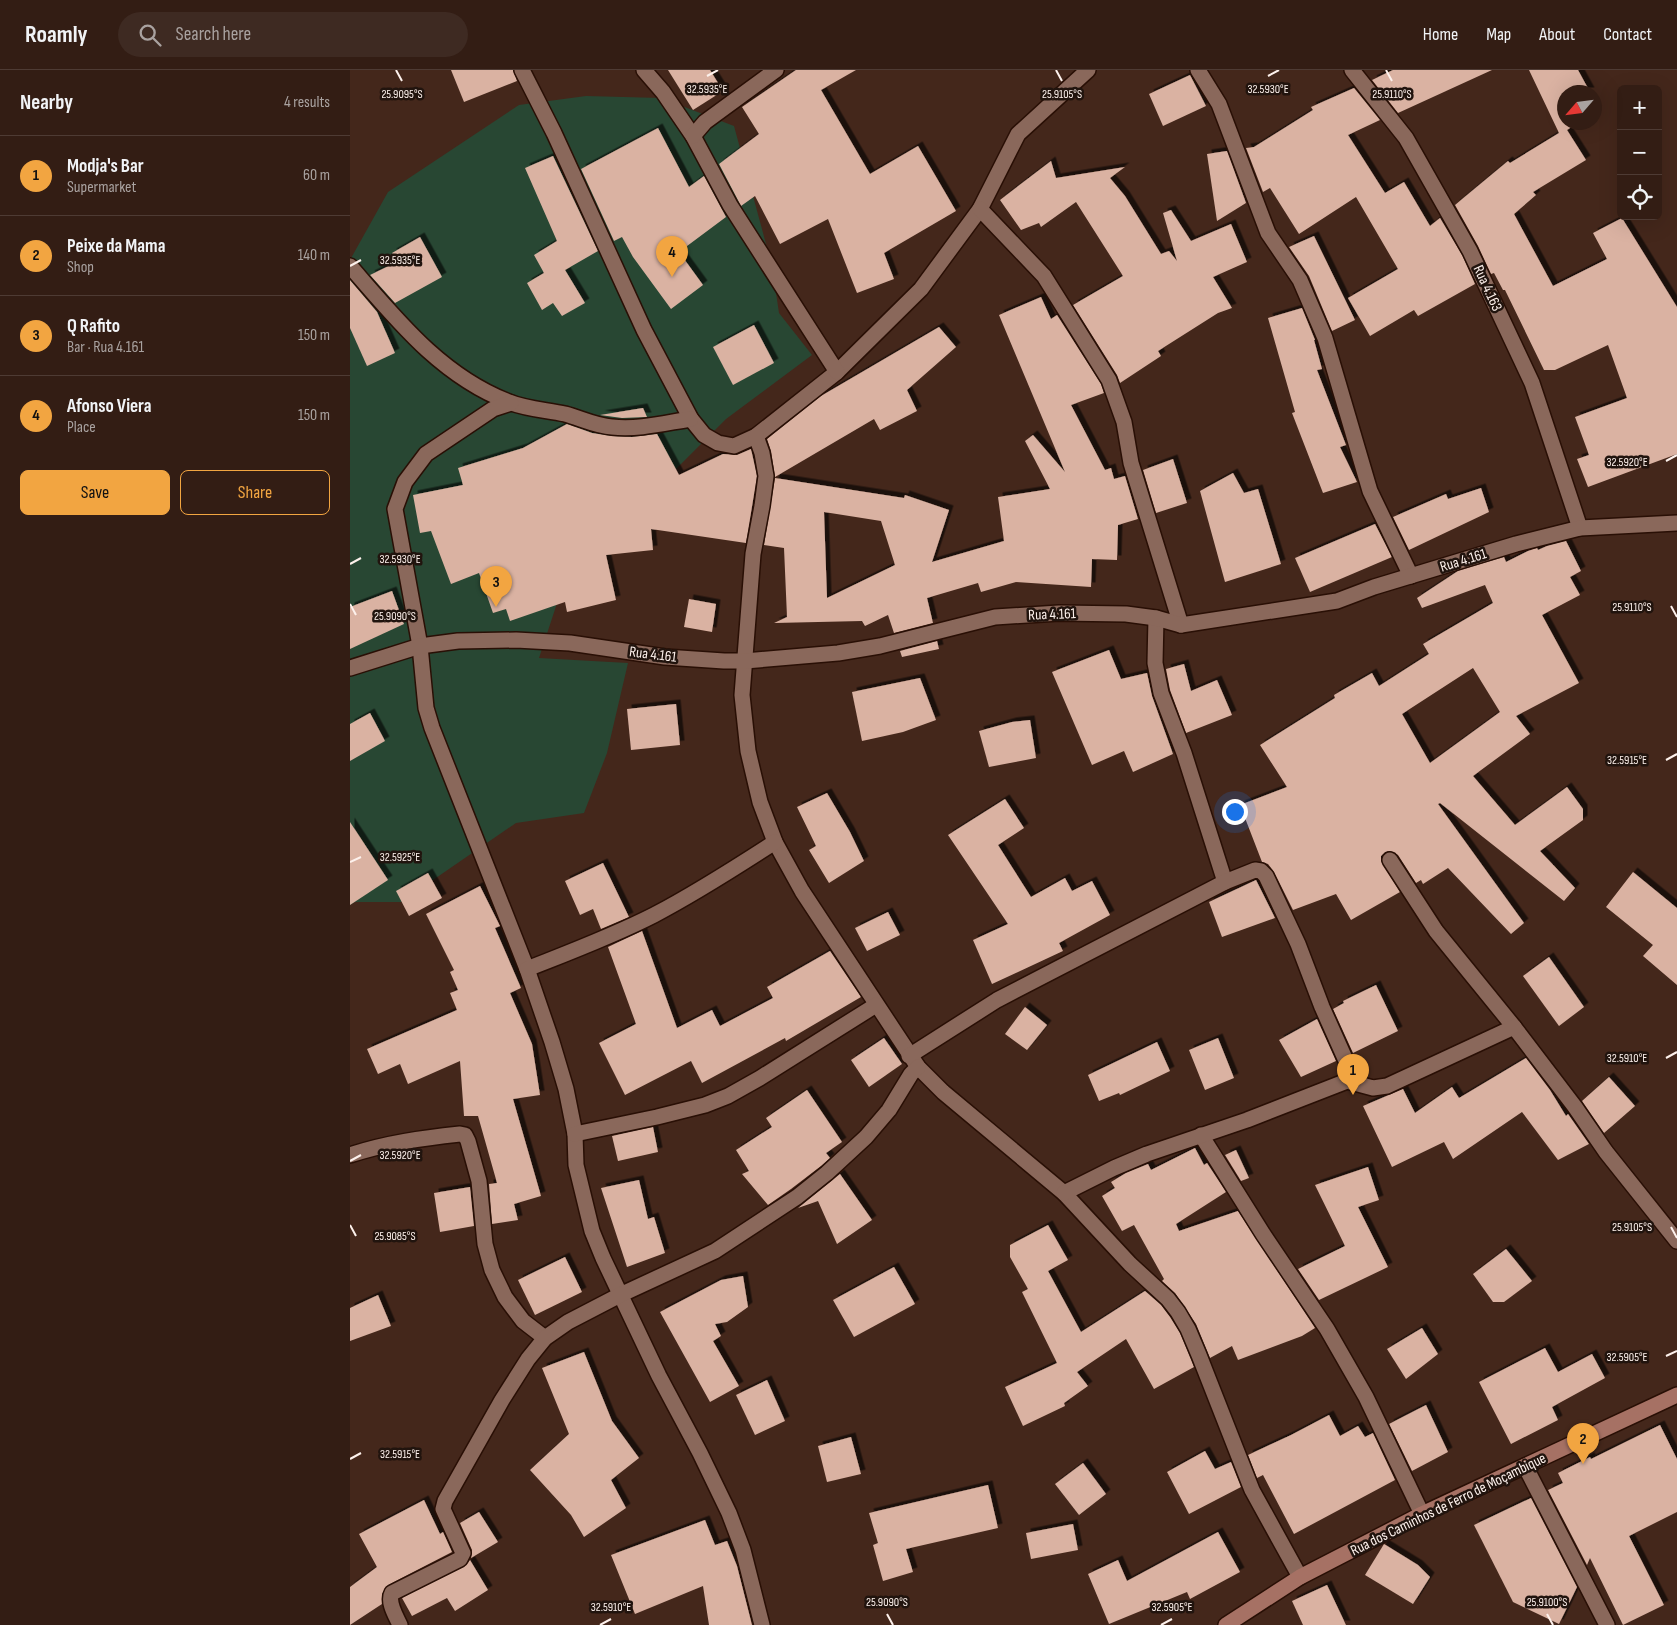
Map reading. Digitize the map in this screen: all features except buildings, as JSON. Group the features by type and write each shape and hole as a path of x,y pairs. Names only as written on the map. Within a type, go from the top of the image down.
{"street":[{"path":"522,70 554,133 640,323 691,419 704,435 718,443 734,446 756,436 837,372 921,289 980,209 1018,134 1088,70"},
{"path":"644,70 693,136 730,205 837,372"},
{"path":"693,136 705,122 776,70"},
{"path":"1198,70 1218,104 1268,233 1300,280 1325,338 1370,491 1411,576"},
{"name":"Rua 4.163","path":"1352,70 1406,138 1470,251 1532,383 1580,528"},
{"path":"980,209 1044,276 1109,380 1124,422 1131,463 1181,625"},
{"path":"350,266 416,340 446,367 477,388 511,403 565,414 611,427 640,427 691,419"},
{"path":"511,403 493,409 426,454 405,482 395,510 420,646 426,708 432,728 527,969 552,1042 566,1089 575,1134 576,1165 592,1231 659,1376 729,1513 744,1550 762,1625"},
{"path":"756,436 762,453 766,476 753,554 742,695 748,751 760,802 775,842 802,891 914,1061 942,1092 1064,1193 1130,1264 1168,1299 1188,1329 1252,1490 1300,1577"},
{"name":"Rua 4.161","path":"350,668 420,646 458,641 516,640 570,643 665,657 745,661 838,653 880,646 995,617 1059,613 1126,614 1156,618 1181,625 1337,601 1374,587 1516,544 1580,528 1677,522"},
{"path":"1156,618 1154,663 1161,692 1184,753 1226,882"},
{"path":"527,969 600,940 652,916 706,886 775,842"},
{"path":"1390,860 1436,931 1514,1027 1575,1107 1606,1152 1677,1241"},
{"path":"400,1625 391,1602 392,1592 460,1559 463,1553 443,1509 445,1501 502,1400 528,1359 546,1338 568,1322 620,1295 716,1251 797,1197 854,1150 866,1137 889,1110 911,1074 914,1061 996,1000 1226,882 1255,870 1261,871 1266,876 1298,944 1322,1007 1356,1083"},
{"path":"575,1134 686,1110 728,1096 876,1005"},
{"path":"1064,1193 1147,1154 1247,1120 1347,1081 1373,1088 1387,1086 1514,1027"},
{"path":"350,1155 372,1147 416,1139 465,1135 479,1181 485,1244 492,1270 505,1297 523,1321 546,1338"},
{"path":"1201,1135 1263,1234 1327,1329 1366,1397 1422,1514"},
{"name":"Rua dos Caminhos de Ferro de Moçambique","path":"1226,1625 1300,1577 1422,1514 1677,1395"},
{"path":"1526,1466 1607,1625"}],"green space":[{"path":"586,96 661,98 734,126 772,266 779,313 812,355 726,419 646,499 562,588 539,658 628,663 607,753 584,813 516,823 401,902 355,902 350,905 350,260 388,192 519,105"}],"place":[{"name":"Afonso Viera","path":"672,277"},
{"name":"Q Rafito","path":"496,607"},
{"name":"Modja's Bar","path":"1353,1095"},
{"name":"Peixe da Mama","path":"1583,1464"}]}
